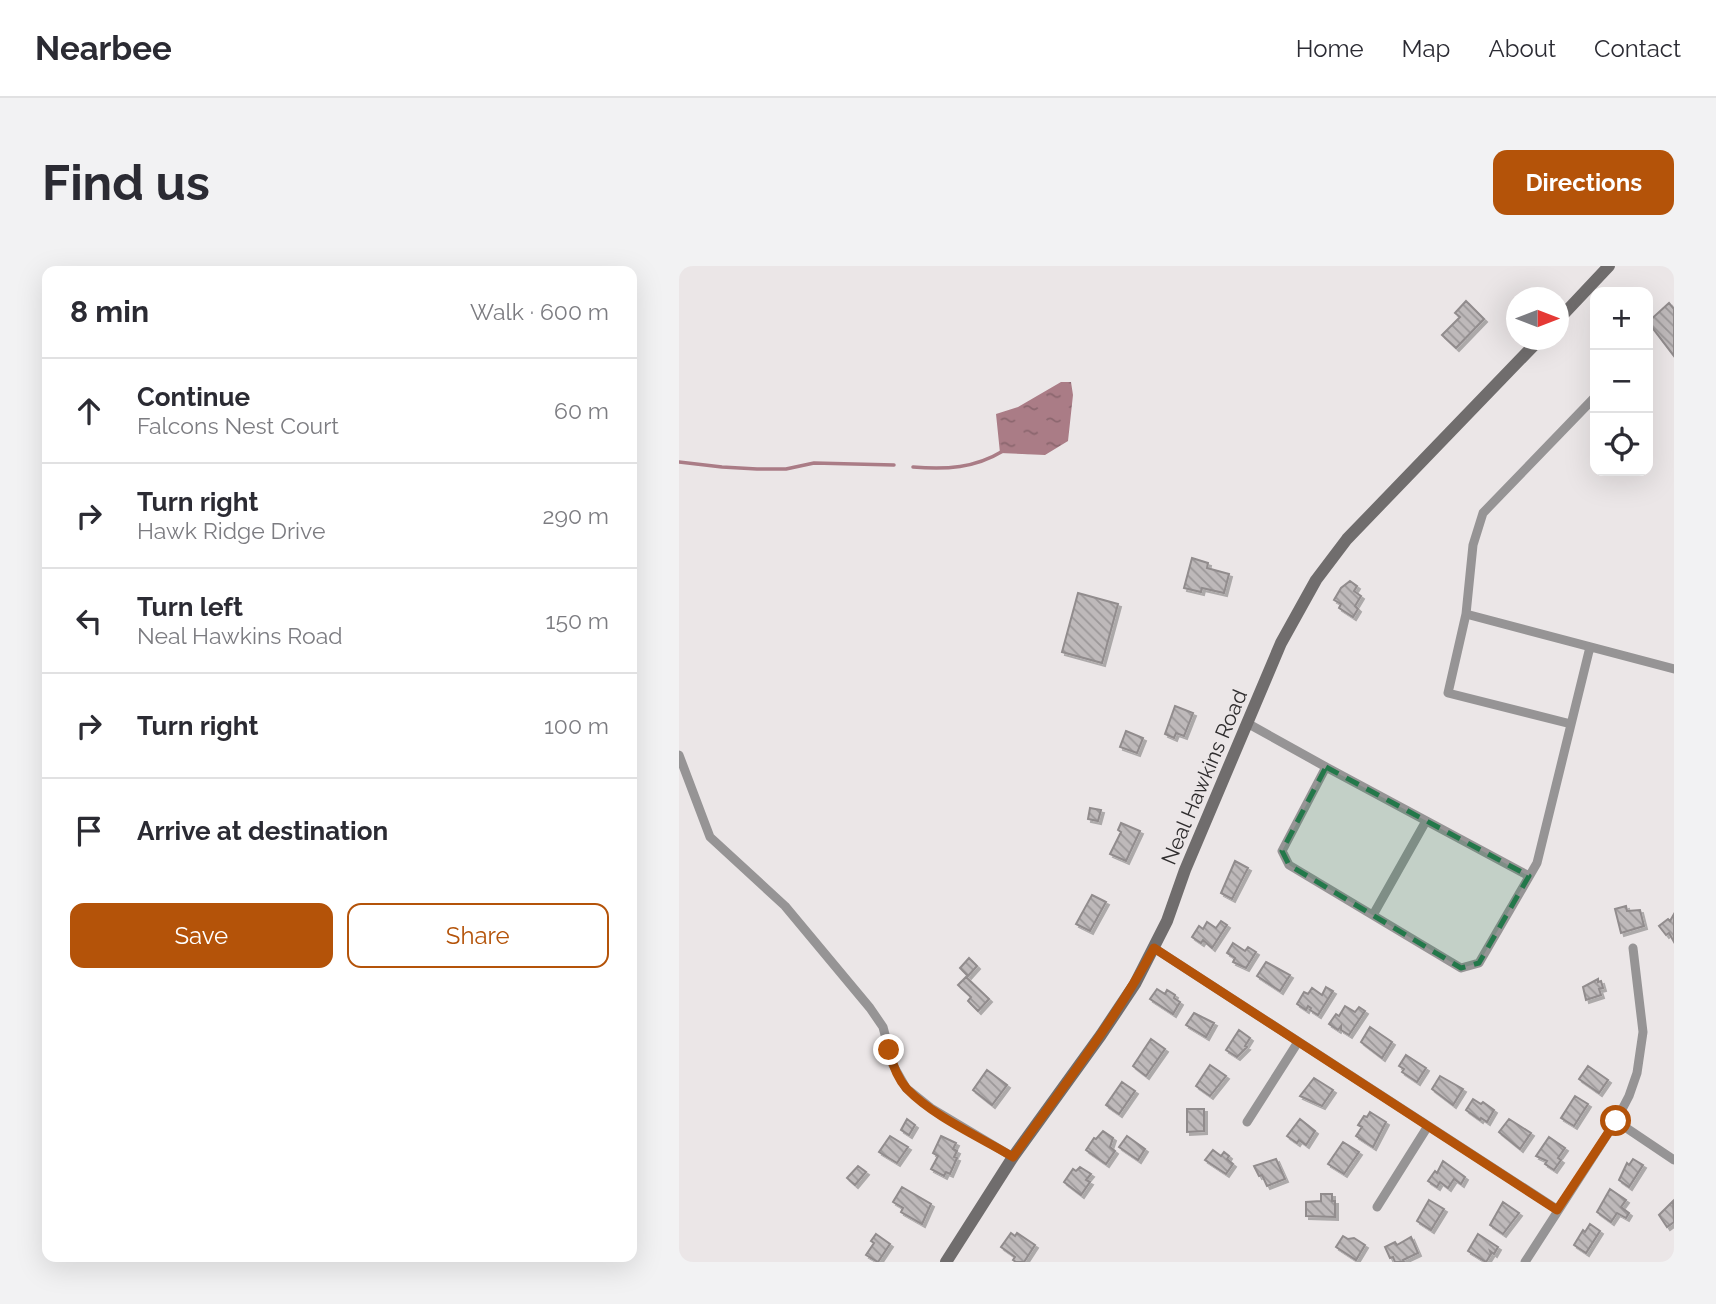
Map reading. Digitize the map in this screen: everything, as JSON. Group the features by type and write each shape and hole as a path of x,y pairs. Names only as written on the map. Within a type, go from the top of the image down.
{"street":[{"path":"1569,308 1609,266"},
{"name":"Neal Hawkins Road","path":"946,1262 1013,1157 1135,984 1154,948 1292,620 1327,564 1347,539 1529,350"},
{"path":"1571,723 1448,694 1466,614 1473,545 1483,513 1590,402"},
{"path":"1466,614 1674,669"},
{"path":"1326,767 1282,851 1289,865 1461,968 1479,963 1537,863 1590,647"},
{"path":"1248,723 1529,876"},
{"path":"679,755 710,837 785,906 870,1008 883,1027 893,1065 906,1088 931,1108 1013,1157"},
{"path":"1373,915 1426,821"},
{"path":"1154,948 1557,1210"},
{"path":"1525,1262 1616,1121 1637,1073 1642,1046 1642,1017 1633,948"},
{"path":"1247,1122 1298,1042"},
{"path":"1616,1121 1674,1160"},
{"path":"1377,1207 1428,1126"}],"highlighted area":[{"path":"1326,767 1529,876 1479,963 1461,968 1289,865 1282,851"}],"water":[{"path":"1061,382 1071,382 1073,395 1068,441 1045,455 1000,453 996,414 1018,407"}],"building":[{"path":"1466,301 1484,319 1456,348 1442,335 1460,317 1455,313"},
{"path":"1669,303 1674,309 1674,356 1653,329 1653,317"},
{"path":"1192,558 1208,563 1207,568 1229,574 1224,593 1202,588 1201,592 1184,588"},
{"path":"1350,581 1357,586 1354,591 1361,596 1353,617 1339,608 1341,604 1334,600 1341,588"},
{"path":"1078,593 1118,604 1102,663 1062,652"},
{"path":"1175,706 1193,713 1184,736 1176,733 1174,738 1165,734"},
{"path":"1126,731 1143,738 1137,753 1120,747"},
{"path":"1090,808 1101,810 1098,821 1088,819"},
{"path":"1121,823 1140,831 1126,861 1110,854 1121,832 1118,830"},
{"path":"1235,861 1248,868 1232,899 1221,893"},
{"path":"1092,895 1106,902 1090,931 1076,924"},
{"path":"1626,906 1627,911 1640,910 1644,926 1621,933 1615,909"},
{"path":"1674,914 1674,942 1669,933 1666,935 1659,926 1668,919 1670,921"},
{"path":"1221,921 1227,925 1212,948 1203,940 1201,943 1192,937 1199,926 1203,929 1207,922 1216,928"},
{"path":"1233,943 1245,951 1248,947 1256,952 1246,968 1233,962 1235,958 1227,953"},
{"path":"969,958 977,966 968,976 960,968"},
{"path":"1266,962 1290,975 1280,991 1257,976"},
{"path":"966,977 989,999 978,1011 968,1001 971,997 958,985"},
{"path":"1598,979 1603,988 1599,989 1601,995 1586,1000 1583,987"},
{"path":"1326,987 1333,991 1318,1015 1308,1006 1306,1010 1297,1004 1304,992 1308,994 1312,988 1322,995"},
{"path":"1157,989 1165,994 1167,990 1180,1002 1173,1014 1150,999"},
{"path":"1345,1006 1355,1012 1359,1007 1365,1011 1349,1035 1341,1030 1341,1026 1338,1030 1329,1024 1336,1014 1339,1016"},
{"path":"1194,1013 1214,1023 1206,1037 1186,1025"},
{"path":"1370,1027 1392,1042 1382,1058 1361,1042"},
{"path":"1239,1030 1250,1038 1245,1046 1247,1047 1237,1057 1226,1050"},
{"path":"1151,1039 1165,1049 1146,1076 1133,1066"},
{"path":"1406,1055 1426,1068 1417,1082 1402,1072 1404,1069 1399,1066"},
{"path":"1210,1065 1226,1076 1210,1096 1196,1086"},
{"path":"1588,1066 1608,1080 1599,1093 1579,1079"},
{"path":"987,1070 1007,1085 992,1105 973,1090"},
{"path":"1440,1076 1463,1089 1453,1105 1432,1089"},
{"path":"1314,1078 1333,1090 1322,1106 1300,1096"},
{"path":"1122,1082 1135,1091 1119,1114 1106,1105"},
{"path":"1575,1096 1588,1104 1574,1126 1561,1118"},
{"path":"1473,1099 1494,1110 1487,1122 1466,1110"},
{"path":"1187,1109 1204,1109 1204,1131 1187,1132"},
{"path":"1370,1112 1386,1122 1373,1147 1356,1136 1362,1127 1358,1125"},
{"path":"907,1119 915,1125 909,1135 901,1130"},
{"path":"1300,1119 1315,1131 1306,1145 1287,1136"},
{"path":"1509,1119 1531,1133 1520,1149 1499,1132"},
{"path":"1103,1131 1113,1138 1110,1147 1115,1151 1106,1164 1086,1150"},
{"path":"890,1136 908,1147 897,1163 879,1152"},
{"path":"941,1136 956,1143 953,1149 957,1151 950,1174 946,1172 944,1176 931,1169 938,1156 933,1153"},
{"path":"1127,1136 1145,1149 1138,1160 1119,1147"},
{"path":"1549,1137 1565,1148 1554,1170 1545,1164 1547,1161 1536,1156"},
{"path":"1343,1142 1359,1152 1344,1174 1328,1164"},
{"path":"1213,1150 1221,1156 1224,1152 1229,1156 1227,1159 1233,1164 1226,1174 1205,1160"},
{"path":"1276,1159 1285,1179 1267,1186 1254,1166"},
{"path":"1633,1159 1643,1165 1629,1187 1619,1180 1627,1163 1629,1165"},
{"path":"1443,1161 1465,1177 1461,1184 1454,1179 1448,1188 1440,1182 1437,1187 1428,1181 1435,1171 1437,1173"},
{"path":"858,1166 866,1172 855,1185 847,1178"},
{"path":"1080,1167 1091,1174 1086,1180 1090,1182 1081,1195 1064,1182 1073,1169 1076,1171"},
{"path":"902,1187 931,1204 922,1224 901,1212 903,1208 893,1202"},
{"path":"1610,1189 1626,1200 1621,1207 1629,1213 1626,1218 1617,1213 1611,1222 1597,1212"},
{"path":"1321,1194 1332,1194 1335,1217 1306,1216 1306,1202 1321,1201"},
{"path":"1429,1200 1444,1209 1431,1230 1417,1221"},
{"path":"1673,1201 1674,1222 1667,1227 1659,1215"},
{"path":"1503,1202 1519,1213 1503,1234 1490,1225"},
{"path":"1590,1224 1600,1231 1586,1253 1574,1245"},
{"path":"1011,1233 1015,1236 1017,1233 1035,1245 1024,1262 1016,1262 1013,1260 1015,1257 1001,1247"},
{"path":"876,1234 890,1244 878,1262 866,1255"},
{"path":"1478,1234 1498,1247 1494,1254 1490,1251 1486,1262 1468,1251"},
{"path":"1343,1236 1354,1238 1365,1245 1356,1260 1336,1247"},
{"path":"1411,1237 1418,1253 1403,1260 1404,1262 1395,1262 1393,1257 1390,1258 1385,1247 1395,1242 1397,1245"}],"waterway":[{"path":"913,467 960,466 982,461 1003,451"},
{"path":"679,462 757,469 786,469 814,463 894,465"}],"route":[{"path":"889,1050 893,1065 906,1088 931,1108 1013,1157 1101,1035 1135,984 1154,948 1557,1210 1616,1121"}]}
